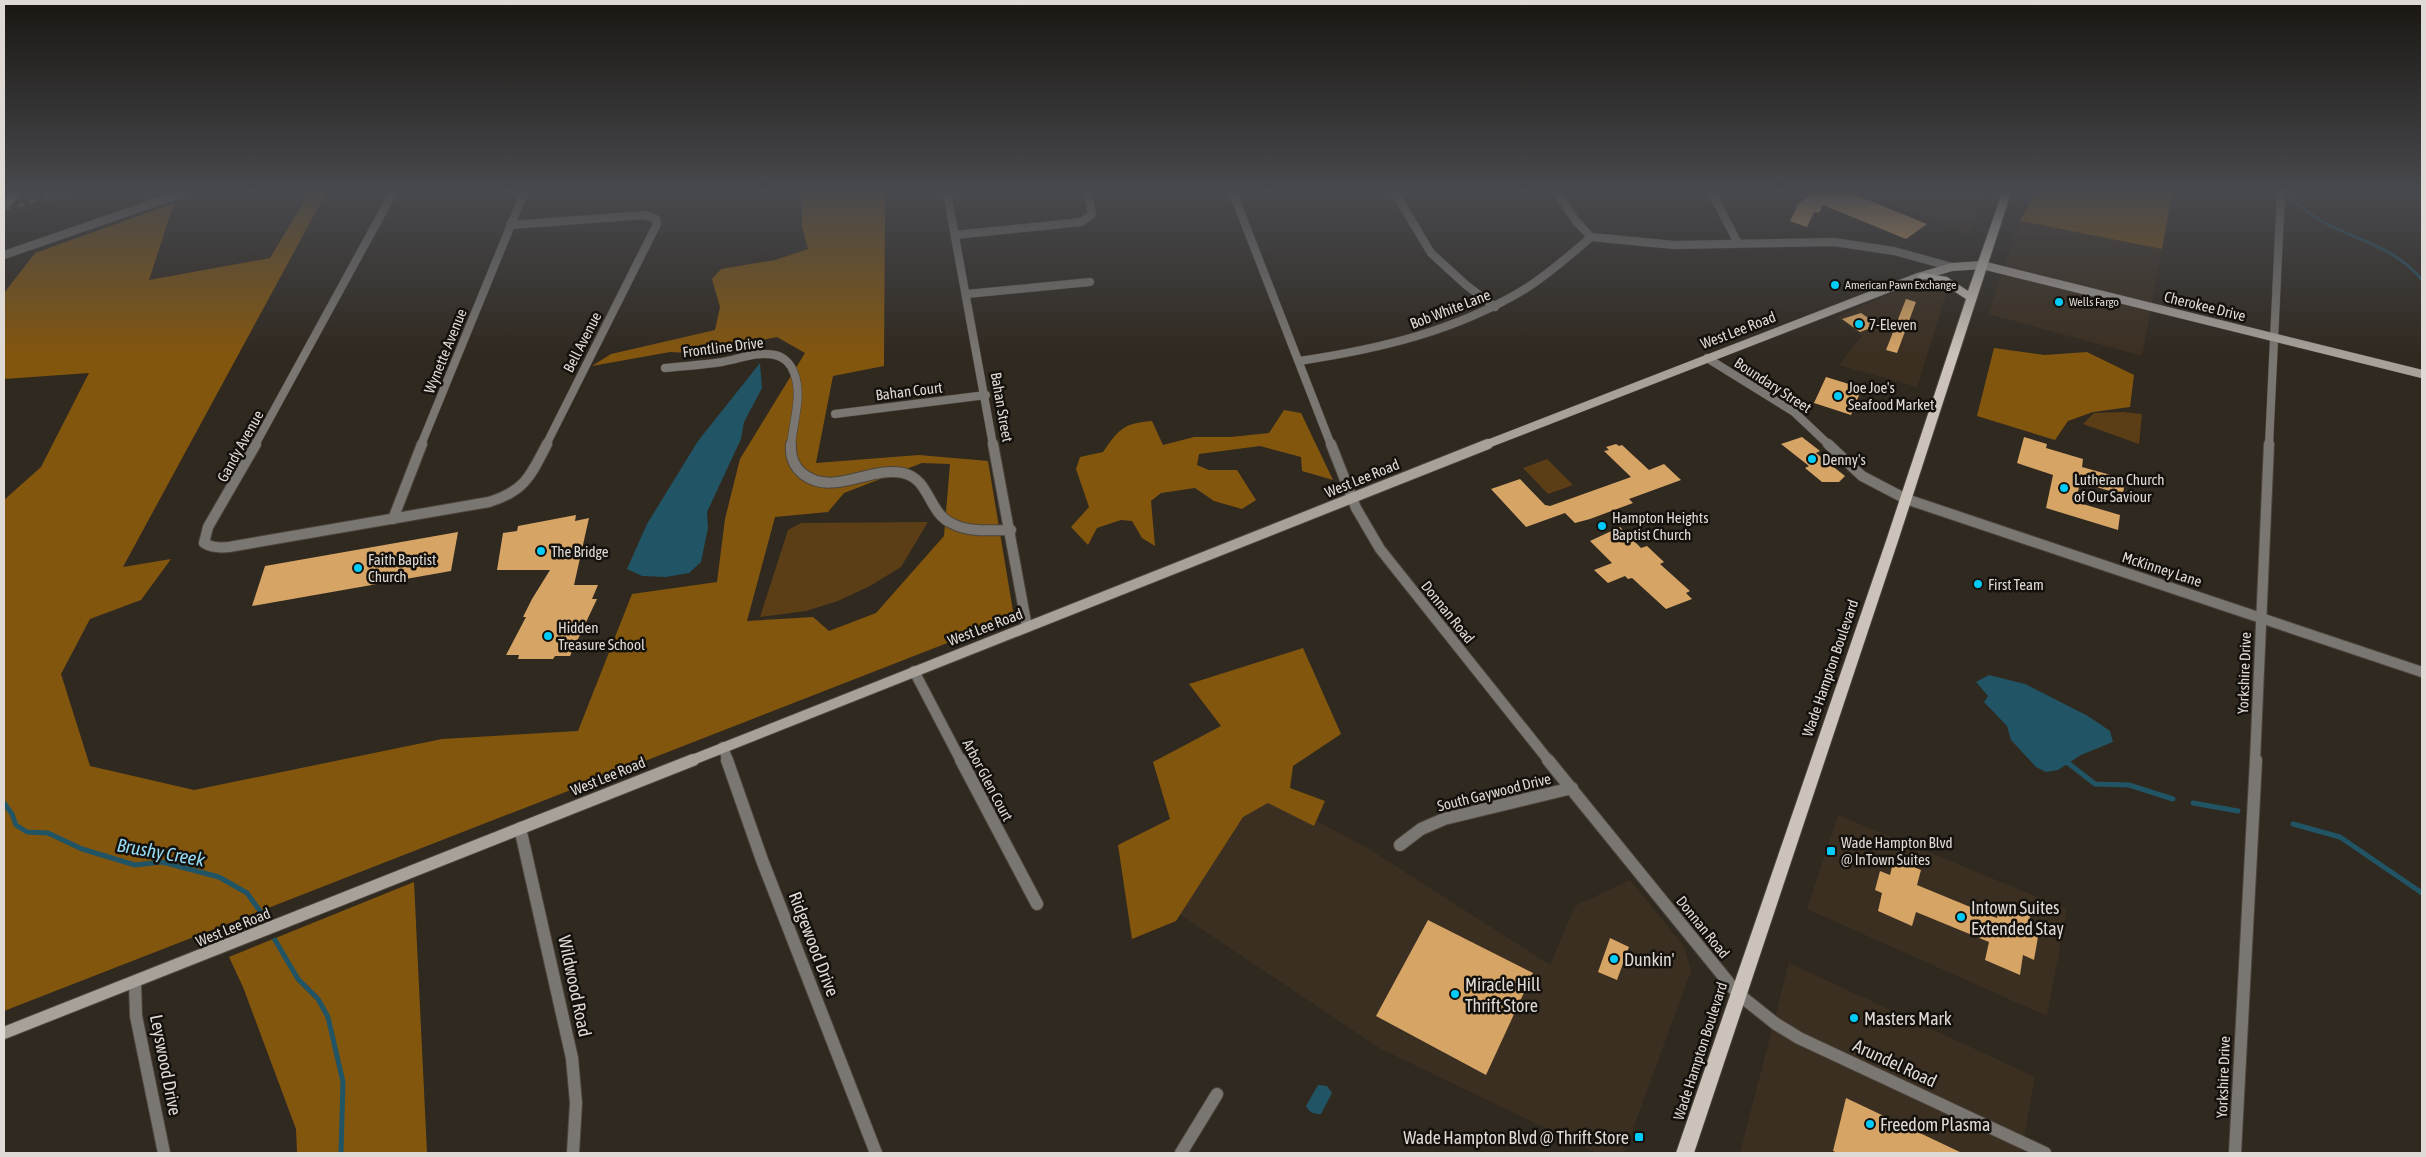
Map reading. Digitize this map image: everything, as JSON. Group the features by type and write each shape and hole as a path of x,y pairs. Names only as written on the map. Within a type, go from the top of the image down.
{"main road":[{"name":"Wade Hampton Boulevard","path":"1685,1153 1899,496 1988,247"},
{"path":"1922,276 1941,276 1971,298"}],"street":[{"path":"4,255 27,247"},
{"name":"Gandy Avenue","path":"364,247 264,430 208,527 204,542 212,547 226,547 393,519"},
{"name":"Wynette Avenue","path":"393,519 501,247"},
{"name":"Bell Avenue","path":"393,519 487,503 510,495 523,486 530,478 646,247"},
{"name":"Bahan Street","path":"957,247 1011,530 1027,627"},
{"name":"Donnan Road","path":"1254,247 1361,517 1397,572 1737,993"},
{"path":"1427,247 1431,253 1466,285 1495,307"},
{"name":"Bob White Lane","path":"1298,362 1404,341 1452,326 1495,307 1527,289 1580,247"},
{"path":"1871,247 1894,251 1952,267"},
{"name":"Yorkshire Drive","path":"2235,1153 2260,693 2261,618 2279,247"},
{"name":"West Lee Road","path":"4,1033 1707,358 1922,276 1952,267 1982,265"},
{"name":"Cherokee Drive","path":"1982,265 2422,374"},
{"path":"967,294 1090,282"},
{"name":"Frontline Drive","path":"665,368 758,355 779,356 791,367 796,380 797,397 791,456 794,466 804,475 817,480 834,482 878,473 903,473 924,485 940,515 949,522 973,530 1011,530"},
{"name":"Boundary Street","path":"1707,358 1794,412 1862,476 1899,496"},
{"name":"Bahan Court","path":"835,414 986,395"},
{"name":"McKinney Lane","path":"1899,496 2422,672"},
{"name":"Arbor Glen Court","path":"914,671 1036,904"},
{"name":"Ridgewood Drive","path":"723,747 762,860 876,1153"},
{"name":"South Gaywood Drive","path":"1400,846 1420,829 1444,818 1572,788"},
{"name":"Wildwood Road","path":"520,828 526,844 572,1058 576,1103 573,1153"},
{"name":"Leyswood Drive","path":"135,982 136,1016 164,1153"},
{"name":"Arundel Road","path":"1737,993 1776,1024 1799,1038 2045,1153"},
{"path":"1181,1153 1217,1094"}],"shaded area":[{"path":"52,247 160,247 149,280 270,258 277,247 297,247 123,567 171,559 141,600 90,619 61,674 90,766 194,790 442,739 578,731 632,594 717,582 725,519 740,459 805,353 777,337 738,345 710,354 670,352 592,366 611,354 715,330 720,307 712,279 721,269 775,260 808,249 807,247 885,247 884,366 833,376 816,463 919,455 988,461 1014,617 4,1011 4,500 41,467 89,373 4,379 4,293 35,253","holes":["922,463 950,464 944,536 876,613 829,631 813,617 747,621 775,517 828,512 844,493"]},
{"path":"2011,247 2152,247 2162,249 2142,356 1988,314"},
{"path":"1944,271 1948,289 1917,387 1839,365 1862,336 1837,317"},
{"path":"1994,348 2044,355 2087,352 2134,375 2130,407 2093,412 2068,421 2055,440 1977,416"},
{"path":"1284,410 1301,413 1333,480 1302,471 1301,457 1260,446 1199,454 1197,465 1209,470 1237,470 1256,500 1242,509 1214,501 1195,488 1161,493 1151,501 1155,546 1142,538 1132,521 1121,520 1097,528 1088,545 1071,527 1089,507 1076,469 1080,457 1103,452 1113,438 1128,426 1135,423 1152,421 1163,445 1194,437 1231,437 1269,433"},
{"path":"2123,412 2142,414 2139,444 2083,424 2094,413"},
{"path":"1547,459 1573,485 1548,494 1523,468"},
{"path":"928,522 901,567 870,586 838,601 806,611 760,617 788,530 801,523"},
{"path":"1303,648 1341,734 1293,766 1290,788 1325,801 1314,826 1268,803 1243,817 1176,921 1132,939 1118,845 1170,819 1153,762 1221,726 1189,684"},
{"path":"1258,789 1369,849 1550,965 1575,906 1630,880 1684,946 1691,971 1624,1153 1597,1153 1381,1049 1176,912"},
{"path":"1838,815 2067,909 2047,1016 1807,909"},
{"path":"414,882 427,1153 297,1153 296,1129 243,987 229,957"},
{"path":"1789,963 2035,1077 2021,1153 1740,1153"}],"water":[{"path":"760,363 762,388 744,422 741,439 707,512 708,528 701,562 689,573 666,577 642,576 627,569 647,524 698,441"},
{"path":"1989,675 2025,684 2088,716 2110,731 2113,742 2081,755 2058,770 2046,772 2036,767 2011,740 2007,726 1984,702 1988,696 1976,682"},
{"path":"1318,1085 1327,1086 1332,1093 1321,1114 1312,1113 1306,1106"}],"building":[{"name":"7-Eleven","path":"1906,299 1916,302 1897,353 1886,350"},
{"name":"7-Eleven","path":"1861,313 1871,320 1868,329 1860,332 1842,319"},
{"name":"Joe Joe's Seafood Market","path":"1826,377 1862,388 1851,415 1814,403"},
{"name":"Denny's","path":"1802,437 1820,451 1816,453 1845,476 1839,482 1822,482 1805,468 1809,466 1781,444"},
{"name":"Lutheran Church of Our Saviour","path":"2024,437 2047,444 2046,448 2083,459 2082,467 2125,479 2123,495 2080,482 2076,502 2120,515 2118,530 2046,508 2053,475 2017,463"},
{"path":"1616,444 1622,445 1649,470 1664,464 1681,480 1629,499 1633,503 1590,519 1575,523 1565,513 1526,527 1491,489 1520,479 1545,505 1550,506 1631,477 1604,451 1609,450 1606,447"},
{"path":"576,515 575,521 589,518 574,585 598,585 592,599 597,599 570,656 555,656 553,659 518,659 519,655 506,655 526,617 523,617 532,599 550,570 497,570 503,533 517,531 518,526"},
{"path":"1620,527 1641,548 1647,546 1664,562 1660,564 1690,591 1686,593 1692,599 1666,609 1632,578 1628,579 1625,576 1608,583 1594,570 1612,563 1590,541"},
{"name":"Faith Baptist Church","path":"458,532 451,571 252,606 265,566"},
{"name":"Intown Suites Extended Stay","path":"1894,859 1921,870 1917,885 1997,918 2000,904 2030,916 2027,933 2038,937 2034,960 2023,955 2020,975 1985,960 1989,942 1916,912 1912,926 1878,911 1882,893 1875,890 1880,871 1890,875"},
{"name":"Miracle Hill Thrift Store","path":"1428,920 1533,973 1486,1075 1376,1016"},
{"name":"Dunkin'","path":"1610,938 1629,947 1617,980 1598,972"},
{"name":"Freedom Plasma","path":"1846,1098 1962,1153 1838,1153 1833,1151"}],"waterway":[{"path":"2378,247 2402,261 2422,280"},
{"path":"2068,763 2095,784 2129,785 2173,799"},
{"name":"Brushy Creek","path":"4,803 12,814 16,825 27,832 48,833 82,849 135,865 162,862 219,877 247,893 260,911"},
{"path":"2193,803 2238,811"},
{"path":"2293,824 2340,837 2422,893"},
{"name":"Brushy Creek","path":"275,940 298,979 318,999 328,1017 343,1082 341,1153"}],"place":[{"name":"American Pawn Exchange","path":"1835,285"},
{"name":"Wells Fargo","path":"2059,302"},
{"name":"7-Eleven","path":"1859,324"},
{"name":"Joe Joe's Seafood Market","path":"1838,396"},
{"name":"Denny's","path":"1812,459"},
{"name":"Lutheran Church of Our Saviour","path":"2064,488"},
{"name":"Hampton Heights Baptist Church","path":"1602,526"},
{"name":"The Bridge","path":"541,551"},
{"name":"Faith Baptist Church","path":"358,568"},
{"name":"First Team","path":"1978,584"},
{"name":"Hidden Treasure School","path":"548,636"},
{"name":"Wade Hampton Blvd @ InTown Suites","path":"1831,851"},
{"name":"Intown Suites Extended Stay","path":"1961,917"},
{"name":"Dunkin'","path":"1614,959"},
{"name":"Miracle Hill Thrift Store","path":"1455,994"},
{"name":"Masters Mark","path":"1854,1018"},
{"name":"Freedom Plasma","path":"1870,1124"},
{"name":"Wade Hampton Blvd @ Thrift Store","path":"1639,1137"}]}
